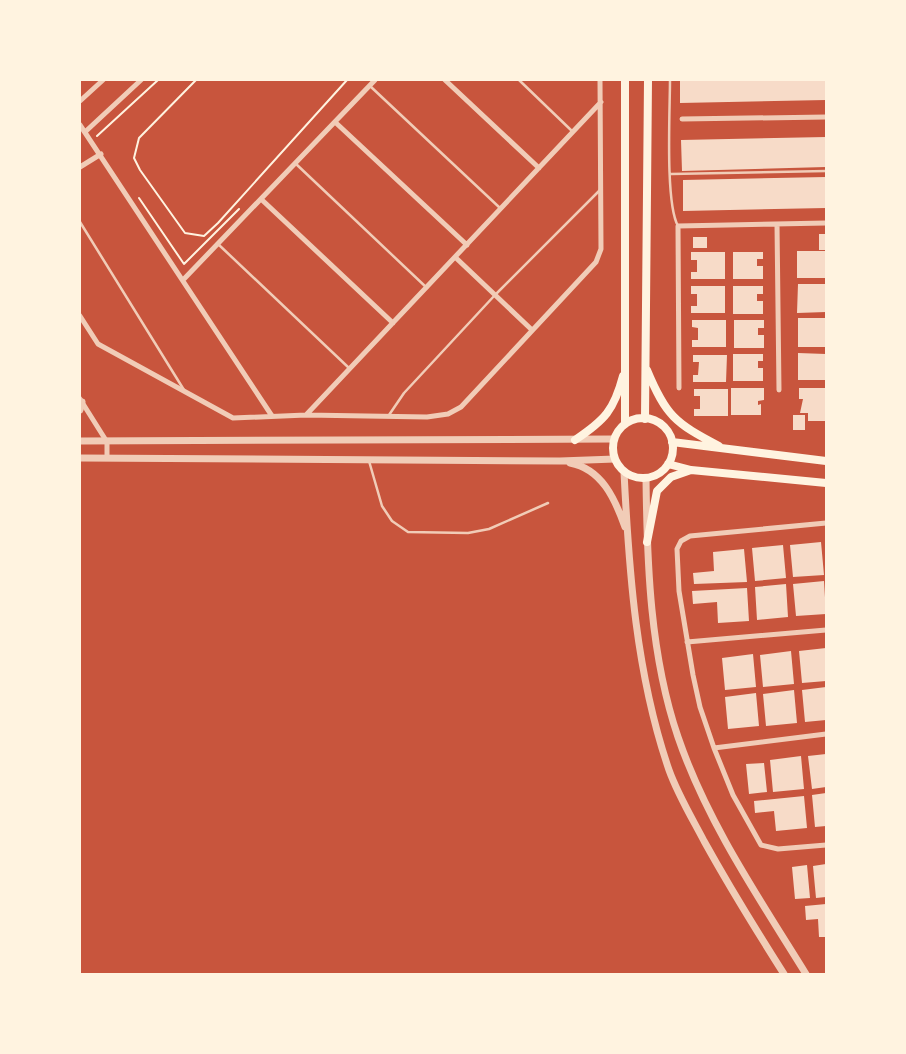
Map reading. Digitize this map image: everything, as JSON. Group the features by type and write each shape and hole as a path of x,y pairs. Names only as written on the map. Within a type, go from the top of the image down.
{"main road":[{"path":"625,80 625,424 614,439 615,459 624,472 638,478 646,478 658,474 668,464 671,457 672,442 662,426 645,419 625,424"},
{"path":"645,419 648,80"},
{"path":"576,440 609,414 618,396 626,364"},
{"path":"646,366 657,394 669,413 686,428 724,448"},
{"path":"672,442 826,461"},
{"path":"668,464 691,470 826,483"},
{"path":"647,542 657,490 671,477 691,470"}],"street":[{"path":"80,101 103,80"},
{"path":"85,132 141,80"},
{"path":"183,280 375,80"},
{"path":"446,80 539,168"},
{"path":"80,316 98,344 186,394 234,418 306,415 388,417 448,414 461,406 596,262 601,249 600,80"},
{"path":"306,415 601,102"},
{"path":"682,119 826,117"},
{"path":"335,122 467,245"},
{"path":"80,125 272,416"},
{"path":"80,167 100,154"},
{"path":"261,199 393,323"},
{"path":"679,388 678,226 826,223"},
{"path":"777,224 779,390"},
{"path":"455,257 532,330"},
{"path":"81,404 107,442 107,457"},
{"path":"80,442 614,439"},
{"path":"80,458 560,461 615,459"},
{"path":"560,461 583,466 598,476 617,505 628,534"},
{"path":"624,472 631,585 648,695 669,771 685,806 732,891 784,974"},
{"path":"646,478 647,542 655,632 665,689 678,736 695,780 722,835 806,974"},
{"path":"826,523 690,536 682,540 677,549 679,591 686,642 700,707 733,796 760,845 778,849 826,844"},
{"path":"686,642 826,630"},
{"path":"714,748 826,734"}],"lane":[{"path":"519,80 572,132"},
{"path":"670,80 670,174 673,218 678,226"},
{"path":"370,86 500,209"},
{"path":"295,163 426,288"},
{"path":"670,174 826,171"},
{"path":"388,417 404,393 496,295 601,189"},
{"path":"80,222 186,394"},
{"path":"218,244 350,369"},
{"path":"368,459 382,506 392,521 408,532 468,533 489,529 548,503"}],"path":[{"path":"97,137 158,80"},
{"path":"196,80 139,138 134,158 140,170 186,233 204,236 218,223 347,80"},
{"path":"135,192 184,264 245,203"}],"building":[{"path":"680,80 826,80 826,100 680,103"},
{"path":"826,137 826,167 682,171 681,140"},
{"path":"826,177 826,208 683,211 683,180"},
{"path":"819,234 826,234 826,250 819,250"},
{"path":"693,237 707,237 707,248 693,248"},
{"path":"797,251 825,251 825,278 797,278"},
{"path":"691,252 725,252 725,279 691,279 691,272 697,272 697,260 691,260"},
{"path":"733,252 763,252 763,259 757,259 757,266 763,266 763,279 733,279"},
{"path":"798,284 826,284 826,312 797,313"},
{"path":"691,286 725,286 725,313 691,313 691,306 697,306 697,294 691,294"},
{"path":"733,286 763,286 763,294 757,294 757,301 763,301 763,314 733,314"},
{"path":"798,318 826,318 826,347 798,347"},
{"path":"692,320 726,320 726,347 692,347 692,340 698,340 698,328 692,327"},
{"path":"734,320 764,320 764,328 758,328 758,335 764,335 764,348 734,348"},
{"path":"798,353 826,354 826,380 798,380"},
{"path":"733,354 763,354 763,361 758,361 758,368 763,368 763,381 733,381"},
{"path":"693,355 727,355 726,382 693,382 693,375 698,375 699,362 693,362"},
{"path":"731,388 764,388 764,400 758,401 758,405 761,404 761,415 731,415"},
{"path":"799,388 826,388 825,421 808,421 808,413 800,413 803,399 799,399"},
{"path":"694,389 728,389 728,416 694,416 694,409 700,409 700,396 694,396"},
{"path":"793,415 805,415 805,430 793,430"},
{"path":"821,542 824,575 793,577 790,545"},
{"path":"783,545 786,578 755,581 752,548"},
{"path":"744,549 747,582 694,584 693,573 714,571 713,552"},
{"path":"824,581 826,614 796,616 793,584"},
{"path":"786,584 788,617 757,620 755,587"},
{"path":"747,588 749,621 718,623 717,602 693,604 692,591"},
{"path":"826,648 826,681 802,683 799,651"},
{"path":"791,651 794,684 763,687 760,655"},
{"path":"753,654 756,687 725,690 722,658"},
{"path":"826,687 826,720 805,722 802,690"},
{"path":"794,690 797,723 766,726 763,694"},
{"path":"756,693 759,726 728,729 725,697"},
{"path":"826,754 826,787 812,789 808,756"},
{"path":"801,756 804,789 773,792 770,760"},
{"path":"764,763 767,792 749,794 746,764"},
{"path":"826,793 826,826 815,827 812,795"},
{"path":"804,796 807,828 776,831 774,811 755,813 754,801"},
{"path":"826,864 826,897 816,898 813,866"},
{"path":"807,865 810,898 795,899 792,867"},
{"path":"826,904 826,937 819,937 818,919 806,920 805,906"}]}
